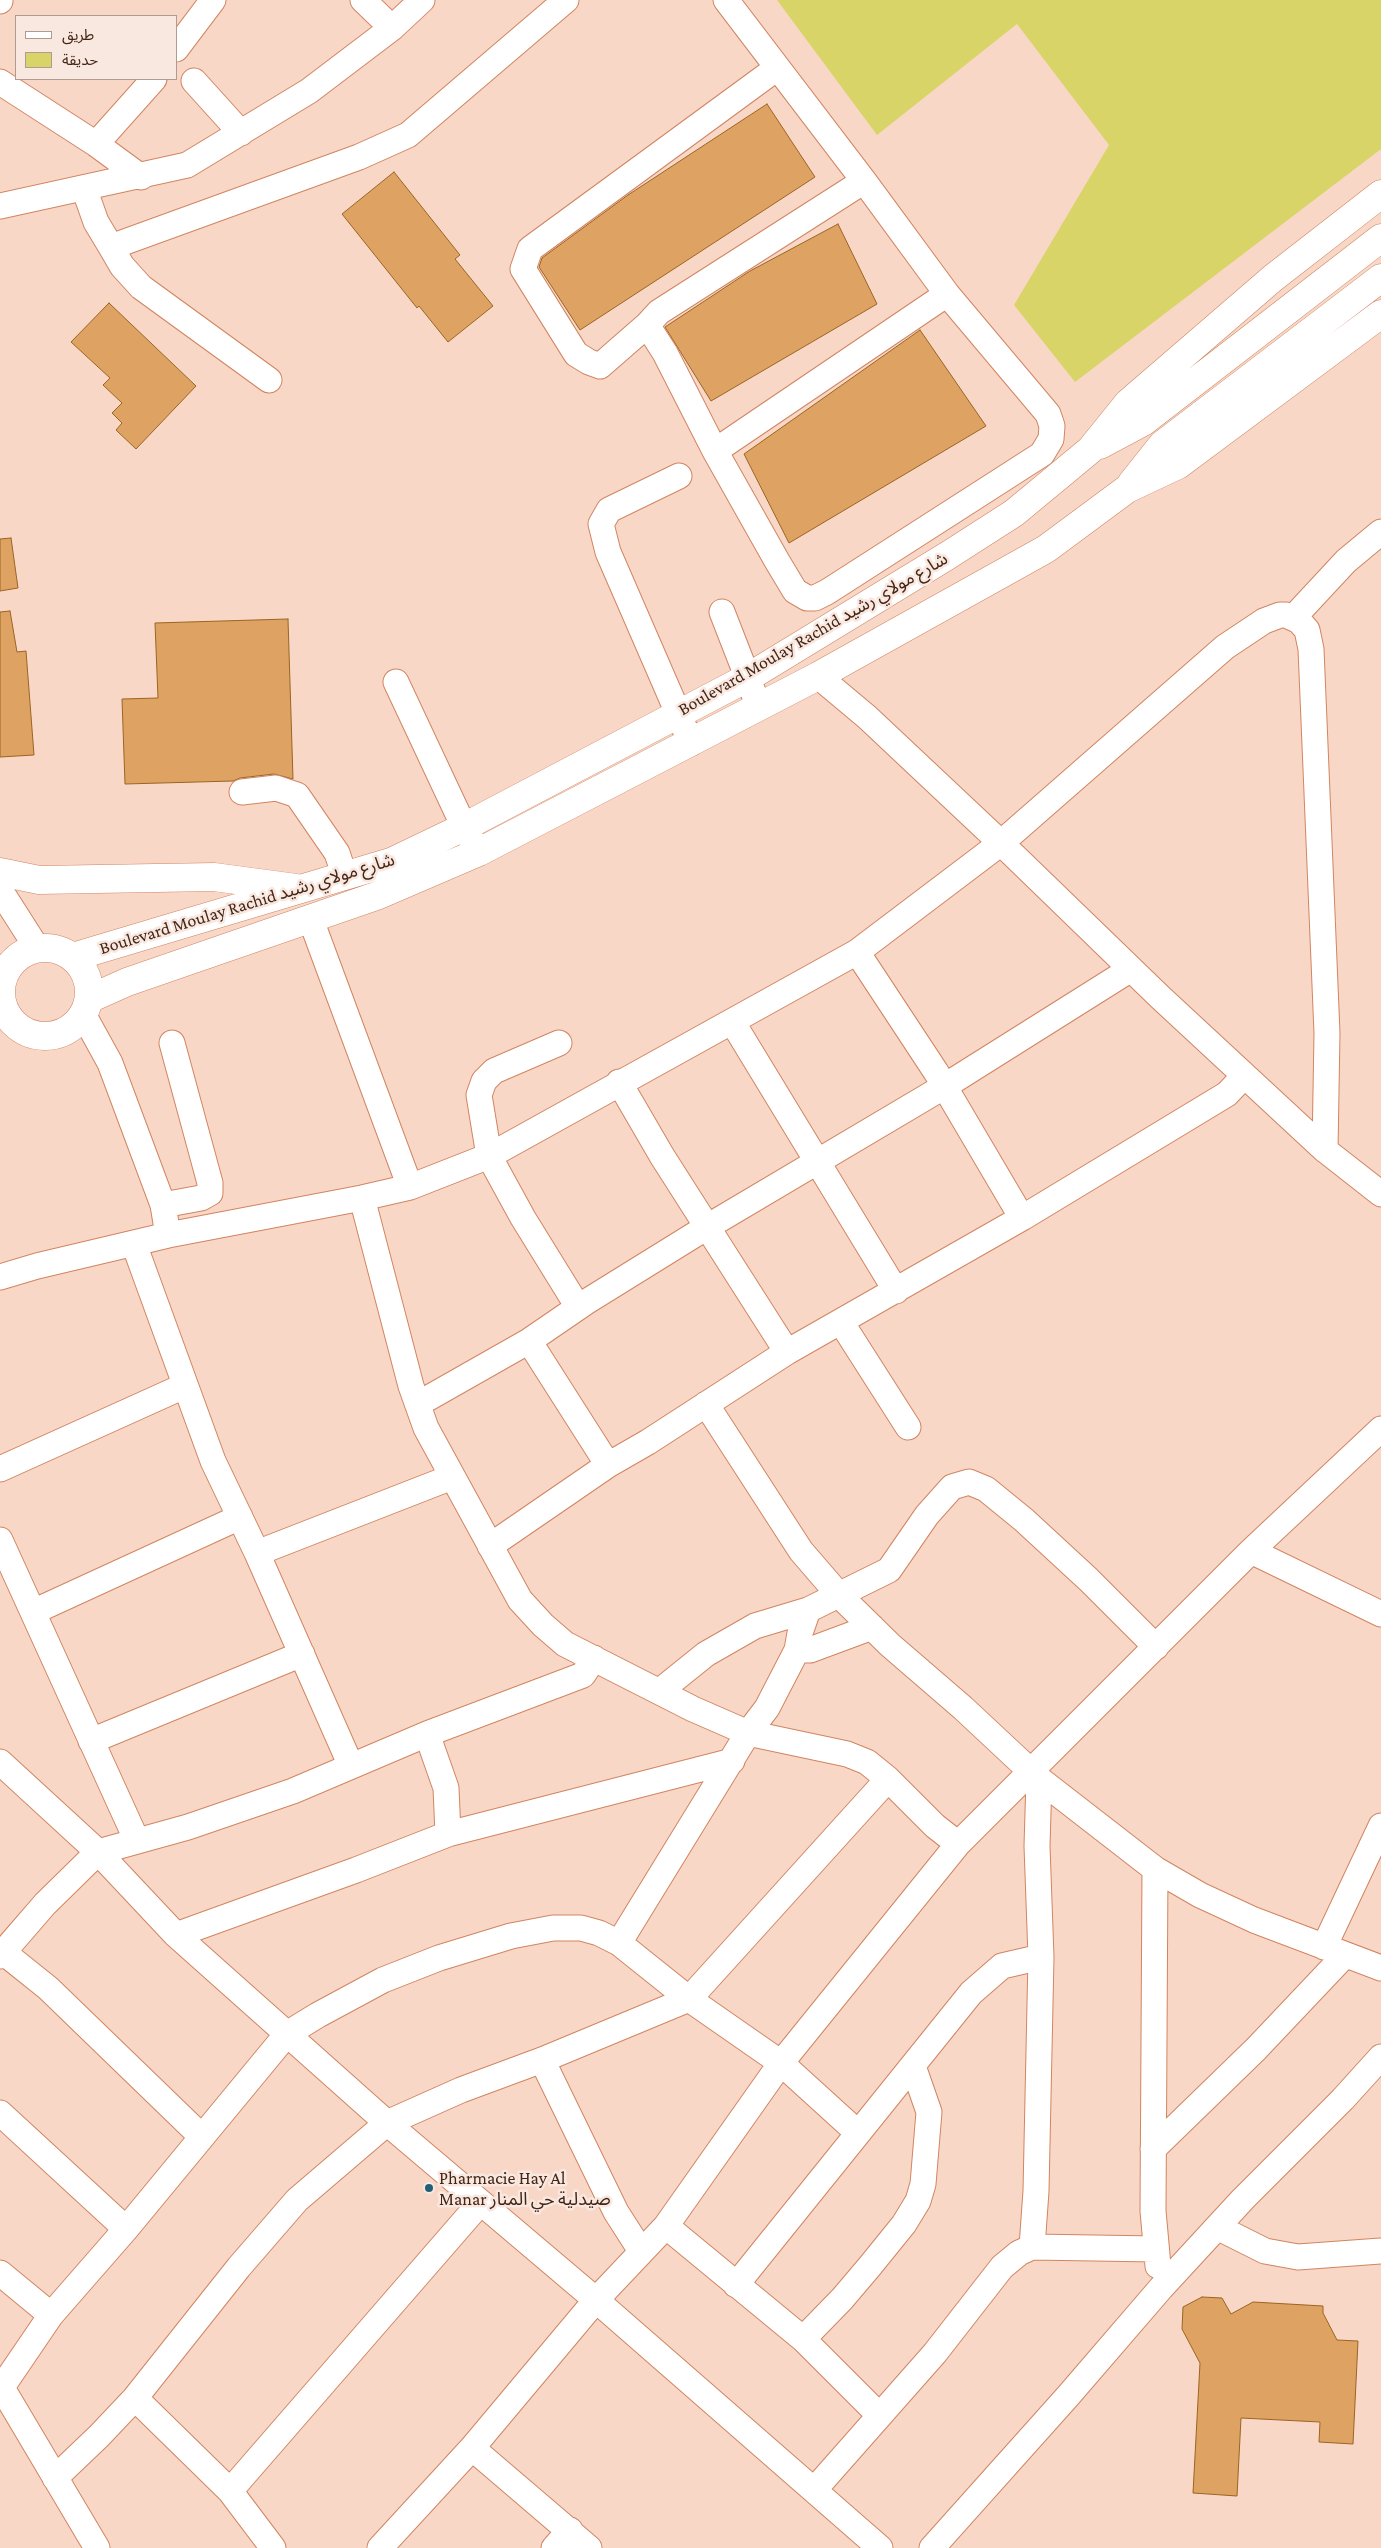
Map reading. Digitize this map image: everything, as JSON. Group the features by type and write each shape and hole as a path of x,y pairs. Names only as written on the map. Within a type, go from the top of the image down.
{"main road":[{"name":"Boulevard Moulay Rachid شارع مولاي رشيد","path":"73,957 392,862 464,827 747,678 1014,513 1084,455 1128,403 1272,278 1381,194"},
{"path":"1084,455 1143,422 1381,238"},
{"path":"1127,489 1162,445 1381,278"},
{"name":"Boulevard Moulay Rachid شارع مولاي رشيد","path":"86,1007 127,982 379,895 479,852 818,676 1046,549 1127,489 1178,465 1381,314"},
{"path":"0,872 39,880 214,877 302,889"},
{"path":"37,948 62,951 73,957 83,969 89,984 86,1007 72,1027 58,1034 42,1036 13,1032 10,1019 1,1000 1,984 5,967 22,954 37,948"}],"street":[{"path":"178,46 213,0"},
{"path":"362,0 392,28"},
{"path":"0,206 187,166 309,92 392,28 422,0"},
{"path":"111,247 359,157 408,135 566,0"},
{"path":"726,0 864,181 947,294 1048,414 1052,426 1051,438 1042,454 827,592 815,598 804,597"},
{"path":"777,68 530,249 523,269 576,354 600,366 659,312 864,181"},
{"path":"96,144 153,80"},
{"path":"194,81 241,133"},
{"path":"0,82 96,144 141,177"},
{"path":"84,188 96,222 122,266 141,287 269,380"},
{"path":"715,451 947,294"},
{"path":"647,325 665,353 715,451 777,561 795,591 804,597 825,631"},
{"path":"1052,426 1084,455"},
{"path":"679,476 608,510 601,524 608,552 691,743"},
{"path":"1293,618 1346,561 1381,532"},
{"path":"722,612 759,707"},
{"path":"0,1277 168,1234 362,1198 410,1186 489,1156 618,1082 733,1023 857,952 1001,843 1225,647 1271,618 1286,615 1293,618 1307,630 1310,638 1314,694 1327,1033 1325,1150"},
{"path":"818,676 867,717 1244,1076 1325,1150 1381,1194"},
{"path":"396,682 464,827 479,852"},
{"path":"242,792 276,788 297,795 337,853 345,877"},
{"path":"0,890 37,948"},
{"path":"311,920 410,1186"},
{"path":"857,952 945,1086 1022,1218"},
{"path":"418,1404 529,1341 578,1307 707,1227 945,1086 1131,970"},
{"path":"86,1007 110,1063 163,1205 168,1234"},
{"path":"733,1023 896,1291"},
{"path":"163,1205 201,1198 210,1193 210,1183 172,1043"},
{"path":"559,1043 494,1071 484,1081 479,1096 489,1156 523,1218 578,1307"},
{"path":"490,1546 608,1464 648,1442 788,1352 1022,1218 1227,1094 1244,1076"},
{"path":"618,1082 707,1227 788,1352"},
{"path":"362,1198 426,1428 520,1600 543,1625 565,1644 660,1692 748,1733 847,1754 867,1762 888,1779 935,1826 958,1844"},
{"path":"134,1244 184,1386 213,1461 257,1553 351,1766"},
{"path":"841,1322 908,1427"},
{"path":"529,1341 608,1464"},
{"path":"0,1469 184,1386"},
{"path":"706,1404 801,1551 839,1595 1036,1775 1155,1869 1200,1895 1254,1920 1381,1968"},
{"path":"387,2546 596,2300 666,2226 781,2063 958,1844 1036,1775 1156,1647 1250,1551 1356,1450 1381,1430"},
{"path":"257,1553 452,1477"},
{"path":"660,1692 706,1654 755,1626 808,1610 889,1570 944,1494 960,1483 969,1482 986,1489 1024,1520 1156,1647"},
{"path":"33,1612 240,1517"},
{"path":"1250,1551 1381,1614"},
{"path":"2,1552 33,1612 137,1841"},
{"path":"619,1943 748,1733 767,1708 797,1650 800,1633 808,1610"},
{"path":"797,1650 810,1650 872,1627"},
{"path":"90,1741 302,1654"},
{"path":"202,2137 48,1988 2,1954 45,1904 98,1852 240,1811 293,1791 427,1734 583,1675 594,1658"},
{"path":"427,1734 446,1788 448,1834"},
{"path":"176,1935 356,1870 448,1834 732,1760"},
{"path":"0,1763 98,1852 176,1935 387,2123 596,2300 703,2395 815,2489 880,2548"},
{"path":"1032,2247 1036,2192 1041,1957 1036,1775"},
{"path":"55,2478 99,2436 134,2398 239,2267 297,2200 387,2123 461,2090 542,2060 689,1999 888,1779"},
{"path":"1153,2149 1256,2050 1334,1951 1381,1826"},
{"path":"1155,1869 1153,2211 1160,2288"},
{"path":"97,2548 1,2389 51,2315 126,2229 287,2034 318,2015 383,1980 439,1958 510,1936 553,1928 581,1928 598,1933 619,1943 689,1999 781,2063 858,2133"},
{"path":"736,2285 971,1993 1002,1966 1041,1957"},
{"path":"932,2548 1068,2396 1160,2288 1343,2099 1381,2057"},
{"path":"542,2060 616,2212 641,2251"},
{"path":"803,2339 842,2299 870,2266 904,2224 918,2201 926,2159 929,2112 913,2066"},
{"path":"0,2113 126,2229"},
{"path":"230,2491 480,2202"},
{"path":"666,2226 803,2339 879,2415"},
{"path":"1217,2227 1265,2251 1298,2257 1381,2251"},
{"path":"815,2489 935,2353 1002,2267 1019,2253 1032,2247 1156,2249"},
{"path":"0,2273 51,2315"},
{"path":"134,2398 230,2491 273,2548"},
{"path":"472,2448 562,2539 589,2548"}],"green space":[{"path":"777,0 1381,0 1381,149 1075,382 1014,305 1109,145 1017,24 877,135"}],"building":[{"path":"767,104 815,177 580,330 539,267 542,258 628,195"},
{"path":"394,172 460,255 455,259 493,306 448,342 419,306 417,308 342,214"},
{"path":"838,224 877,304 711,401 665,327 750,271"},
{"path":"109,303 196,386 136,449 116,430 122,423 112,413 122,403 103,385 110,378 71,342"},
{"path":"920,330 986,426 789,543 744,454"},
{"path":"11,538 18,588 0,591 0,539"},
{"path":"10,611 17,652 26,651 34,755 0,757 0,612"},
{"path":"288,619 293,779 274,774 240,778 233,781 125,784 122,699 158,698 155,623"},
{"path":"1202,2297 1222,2298 1231,2314 1253,2302 1323,2306 1323,2313 1337,2340 1358,2341 1353,2444 1319,2442 1320,2422 1241,2418 1237,2496 1193,2493 1200,2363 1182,2329 1183,2307"}],"place":[{"name":"Pharmacie Hay Al Manar صيدلية حي المنار","path":"429,2188"}]}
